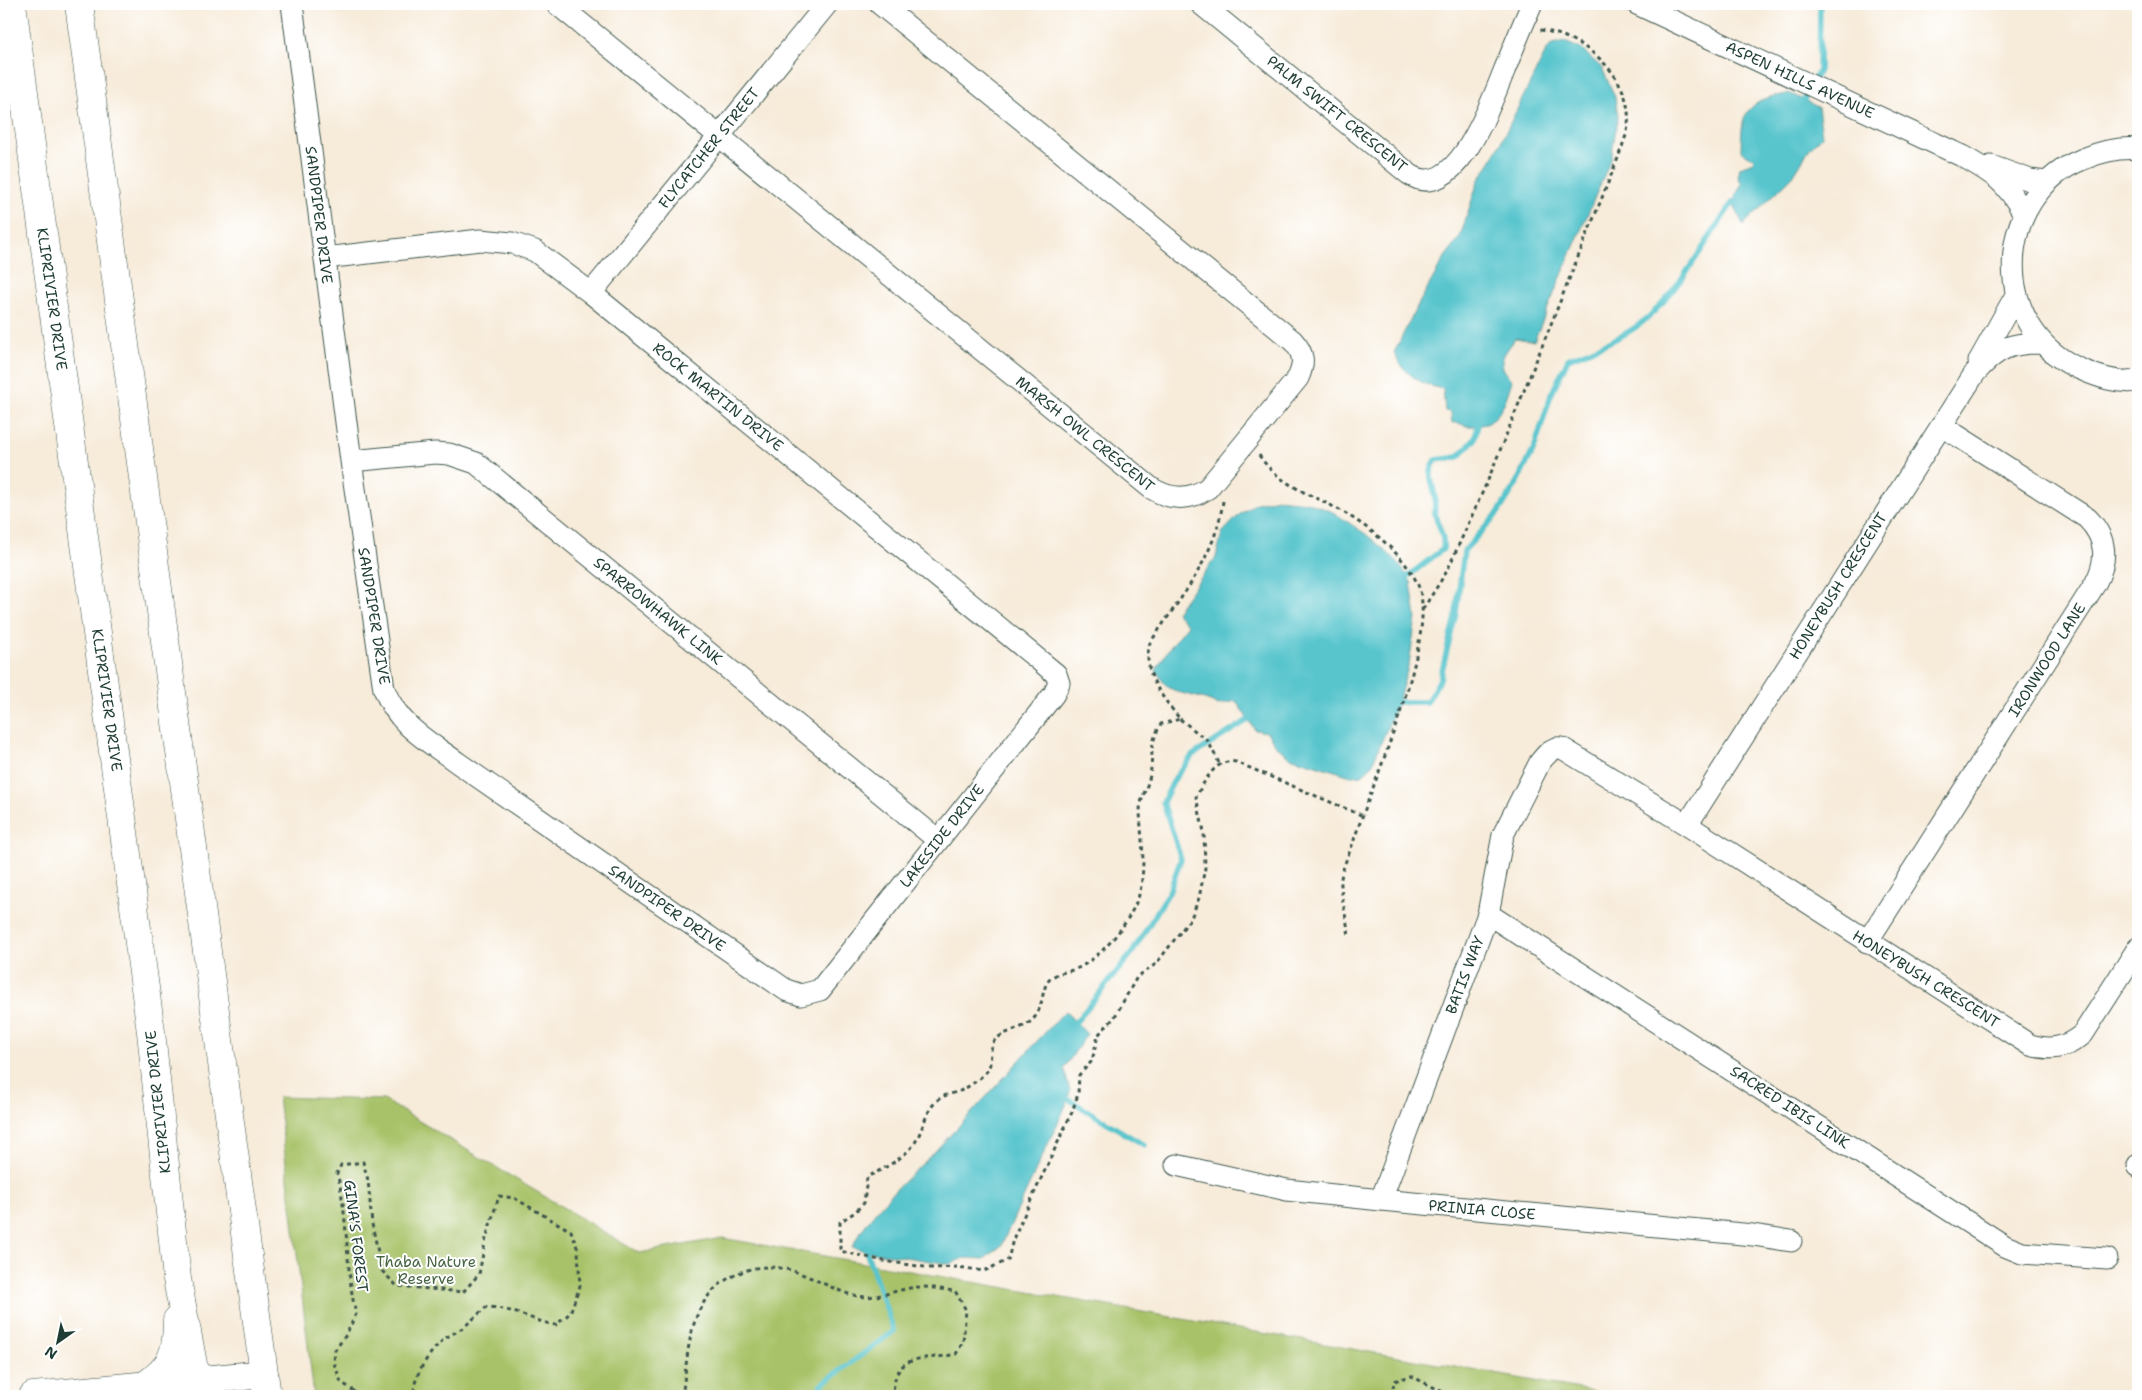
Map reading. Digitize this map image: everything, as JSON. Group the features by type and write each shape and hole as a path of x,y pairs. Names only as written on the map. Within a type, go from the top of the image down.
{"main road":[{"path":"33,1396 144,1386 198,1388 265,1385 79,4"},
{"name":"KLIPRIVIER DRIVE","path":"11,9 150,1022 177,1279 198,1388"},
{"path":"144,1386 164,1371 174,1352 177,1336 177,1279"}],"street":[{"name":"SANDPIPER DRIVE","path":"292,4 351,461 384,689 389,702 402,721 458,763 786,990 801,995 816,992 823,988"},
{"name":"MARSH OWL CRESCENT","path":"557,4 1151,488 1170,496 1191,497 1208,488 1220,476 1298,378 1303,360 1300,350 1293,341 880,4"},
{"name":"FLYCATCHER STREET","path":"591,293 718,135 827,4"},
{"name":"PALM SWIFT CRESCENT","path":"1201,4 1410,174 1417,179 1426,181 1444,174 1476,136 1532,4"},
{"name":"ASPEN HILLS AVENUE","path":"1637,4 1962,156 2009,173 2046,182"},
{"path":"2138,150 2130,148 2100,152 2071,164 2046,182 2024,214 2015,240 2012,268 2016,295 2027,320 2042,343 2068,364 2098,377 2130,382 2138,381"},
{"name":"ASPEN HILLS AVENUE","path":"1962,156 2002,181 2011,191 2024,214"},
{"name":"ROCK MARTIN DRIVE","path":"325,258 480,240 512,243 535,251 591,293 1047,665 1056,674 1059,683"},
{"name":"HONEYBUSH CRESCENT","path":"1975,373 1980,358 2016,295"},
{"name":"HONEYBUSH CRESCENT","path":"1687,825 1975,373 1988,358 2002,348 2019,344 2042,343"},
{"name":"IRONWOOD LANE","path":"1867,942 2095,584 2103,563 2102,540 2098,531 2087,518 1942,426"},
{"name":"SPARROWHAWK LINK","path":"351,461 435,453 449,454 476,463 938,840"},
{"name":"LAKESIDE DRIVE","path":"823,988 1054,694 1059,683"},
{"name":"HONEYBUSH CRESCENT","path":"1548,753 1556,748 1562,748 1687,825 2030,1045 2060,1048 2075,1041 2083,1034 2138,948"},
{"name":"BATIS WAY","path":"1381,1200 1488,914 1503,835 1535,770 1548,753"},
{"name":"SACRED IBIS LINK","path":"1488,914 2005,1246 2022,1253 2107,1259"},
{"name":"PRINIA CLOSE","path":"1176,1165 1287,1190 1743,1234 1790,1241"}],"path":[{"path":"1423,609 1446,571 1488,480 1618,158 1628,126 1627,105 1618,80 1598,56 1575,41 1552,32 1522,27"},
{"path":"1250,439 1262,459 1279,478 1303,493 1342,512 1379,538 1403,562 1418,586 1423,609 1417,650 1397,723 1361,815 1341,879 1349,936"},
{"path":"1219,764 1208,741 1180,719 1162,697 1150,671 1147,651 1150,643 1199,571 1211,549 1221,516 1223,499 1220,476"},
{"path":"1180,719 1161,724 1154,736 1150,752 1150,776 1140,810 1144,859 1140,891 1133,910 1110,943 1094,959 1078,968 1054,976 1048,981 1044,990 1042,1006 1034,1019 1022,1028 996,1038 992,1044 989,1069 962,1090 946,1095 938,1100 912,1148 892,1164 867,1177 864,1203 840,1222 840,1251 884,1261 931,1268 958,1267 984,1271 1008,1260 1013,1239 1072,1112 1078,1094 1079,1075 1092,1061 1098,1036 1114,1018 1137,977 1156,964 1191,918 1199,898 1204,868 1204,832 1196,797 1203,784 1219,764 1226,760 1236,762 1361,815"},
{"name":"GINA'S FOREST","path":"361,1396 341,1382 334,1363 335,1350 346,1335 356,1314 351,1290 343,1198 337,1173 341,1166 363,1162 368,1180 372,1224 382,1270 396,1286 462,1292 479,1274 486,1238 499,1196 514,1198 571,1231 578,1250 580,1286 570,1313 556,1325 537,1322 501,1307 486,1307 464,1327 443,1340 423,1364 417,1380 415,1396"},
{"path":"680,1396 683,1390 690,1338 698,1311 704,1299 721,1282 743,1271 767,1266 788,1269 858,1296 889,1294 920,1286 955,1291 966,1310 963,1342 956,1354 912,1360 900,1368 893,1384 893,1396"},
{"path":"1392,1396 1394,1382 1411,1376 1451,1396"}],"green space":[{"name":"Thaba Nature Reserve","path":"278,1097 384,1100 639,1253 722,1238 1620,1396 314,1396"}],"water":[{"path":"1565,42 1581,49 1602,68 1615,97 1618,116 1611,159 1534,341 1515,338 1504,355 1502,360 1503,368 1512,381 1499,413 1493,419 1478,426 1452,423 1451,412 1445,411 1443,389 1427,385 1408,373 1394,353 1414,312 1445,257 1460,237 1478,181 1492,160 1546,51 1552,44"},
{"path":"1789,93 1818,107 1822,136 1810,148 1793,176 1743,225 1733,202 1742,183 1738,178 1740,167 1753,162 1754,159 1741,151 1745,118 1753,106 1760,101"},
{"path":"1278,499 1306,502 1333,512 1367,535 1397,561 1411,582 1416,618 1409,664 1398,702 1371,767 1362,775 1351,776 1290,757 1277,747 1267,732 1255,730 1236,701 1218,705 1206,699 1180,693 1168,687 1156,670 1168,650 1188,625 1176,612 1216,557 1222,533 1239,515 1256,503"},
{"path":"1065,1011 1087,1034 1064,1068 1070,1092 1066,1105 1001,1246 984,1259 965,1258 950,1264 866,1251 852,1247 880,1207 953,1132"}],"waterway":[{"path":"1804,100 1819,70 1820,4"},
{"path":"1398,702 1427,702 1440,679 1456,613 1464,551 1498,513 1517,483 1534,449 1551,395 1568,359 1623,335 1653,313 1678,284 1733,202"},
{"path":"1407,577 1443,549 1442,535 1435,512 1431,470 1436,460 1458,457 1474,440 1478,425"},
{"path":"1075,1023 1132,953 1169,892 1181,859 1163,802 1175,778 1193,755 1248,720"},
{"path":"1068,1099 1144,1145"},
{"path":"816,1396 821,1385 894,1331 866,1251"}]}
